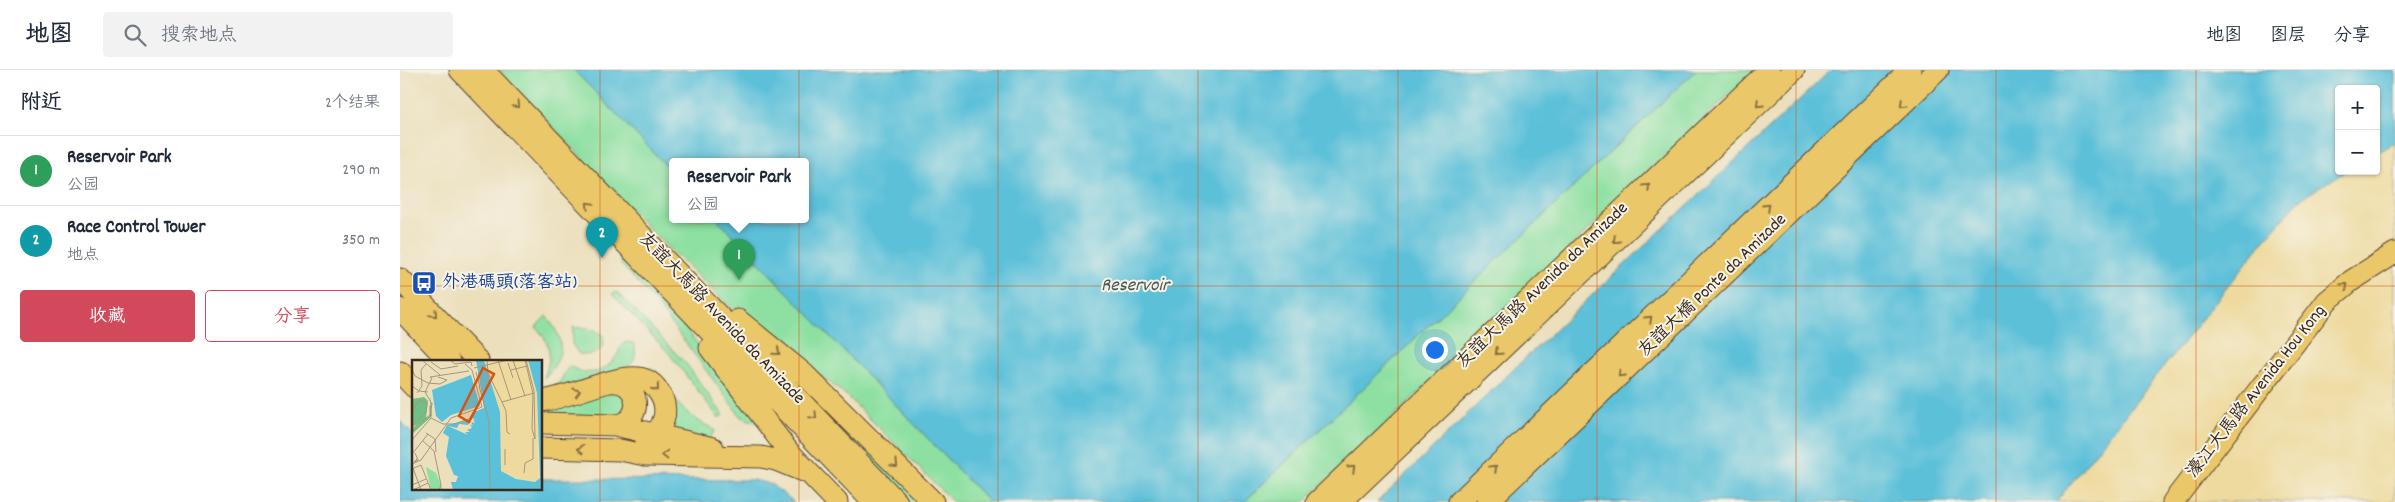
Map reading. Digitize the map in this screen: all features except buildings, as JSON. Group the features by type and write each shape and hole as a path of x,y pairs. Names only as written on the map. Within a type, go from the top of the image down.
{"main road":[{"name":"友誼大馬路 Avenida da Amizade","path":"460,70 897,502"},
{"name":"友誼大馬路 Avenida da Amizade","path":"483,70 873,502"},
{"name":"友誼大馬路 Avenida da Amizade","path":"1317,502 1769,70"},
{"name":"友誼大馬路 Avenida da Amizade","path":"1342,502 1794,70"},
{"name":"友誼大橋 Ponte da Amizade","path":"1459,502 1910,70"},
{"name":"友誼大橋 Ponte da Amizade","path":"1487,502 1938,70"},
{"name":"濠江大馬路 Avenida Hou Kong","path":"2173,502 2327,301 2351,281 2395,253"},
{"path":"653,260 789,452 837,502"},
{"path":"653,260 804,374 933,502"},
{"path":"400,279 477,360"},
{"path":"400,309 448,360"},
{"path":"400,372 412,385"},
{"path":"542,400 627,378 638,378 655,386 661,395 665,412 662,424 656,434 641,443 620,450"},
{"path":"542,423 622,424 631,418 635,412 636,401 633,392 628,386 612,382"},
{"path":"615,425 749,457"},
{"path":"542,448 620,450 645,455 749,457 776,460 791,465 817,482"}],"green space":[{"path":"499,70 574,70 669,169 669,223 721,223 989,502 953,502 847,396 725,302 654,234"},
{"path":"1696,70 1755,70 1304,502 1244,502"},
{"path":"623,251 763,425 741,417 657,304 621,264"},
{"path":"617,292 687,365 723,415 719,418 668,352 612,294"},
{"path":"546,316 557,333 560,347 556,362 544,378 549,351 545,339 536,327"},
{"path":"573,327 595,330 603,336 604,345 593,354 579,354 572,344"},
{"path":"626,342 633,343 635,354 632,363 626,369 550,391 561,380 569,366 588,372 600,371 610,364"},
{"path":"650,368 659,374 683,409 715,430 709,440 669,429 649,371"},
{"path":"613,392 627,397 622,416 542,415 542,409"},
{"path":"819,397 924,502 906,502 810,401"}],"sand":[{"path":"2395,142 2395,502 2056,502 2267,237 2299,200 2340,175 2380,175 2380,151"}],"water":[{"name":"Reservoir","path":"574,70 1696,70 1244,502 989,502 721,223 809,223 809,158 669,158 669,169"},
{"path":"1831,70 2395,70 2395,142 2380,151 2380,85 2335,85 2335,175 2340,175 2299,200 2267,237 2056,502 1377,502 1518,365"},
{"path":"400,421 412,434 412,490 542,490 542,479 753,480 771,484 794,502 400,502"}],"place":[{"name":"Race Control Tower","path":"602,258"},
{"name":"Reservoir Park","path":"739,280"},
{"name":"外港碼頭(落客站)","path":"424,283"}]}
